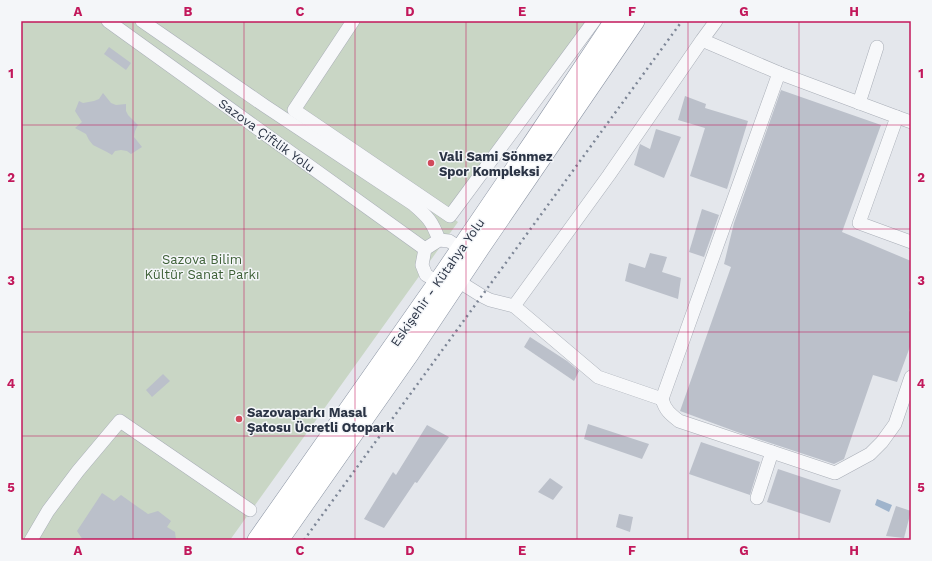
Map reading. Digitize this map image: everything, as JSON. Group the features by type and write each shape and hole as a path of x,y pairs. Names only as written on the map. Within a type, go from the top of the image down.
{"highway":[{"name":"Eskişehir - Kütahya Yolu","path":"257,540 438,282 614,21"},
{"name":"Eskişehir - Kütahya Yolu","path":"279,540 636,21"}],"street":[{"name":"Sazova Çiftlik Yolu","path":"108,21 425,249"},
{"name":"Sazova Çiftlik Yolu","path":"142,21 265,106 413,204 427,216 434,227 439,240"},
{"path":"353,21 294,110 450,216 594,21"},
{"path":"514,306 609,175 716,21"},
{"path":"702,40 779,73 911,122"},
{"path":"859,103 877,47"},
{"path":"779,73 662,399 664,407 679,421 835,473 870,454 882,442 895,424 911,377"},
{"path":"897,117 859,223 911,242"},
{"path":"438,282 426,275 422,265 425,249 439,240 449,241 460,248"},
{"path":"458,281 490,300 514,306 598,377 662,399"},
{"path":"31,540 48,511 78,471 120,421 250,510"},
{"path":"757,498 772,452"}],"green space":[{"name":"Sazova Bilim Kültür Sanat Parkı","path":"21,21 594,21 451,217 458,222 230,540 21,540"}],"water":[{"path":"877,499 892,505 889,512 875,505"}],"building":[{"path":"109,47 131,63 126,70 104,54"},
{"path":"781,90 881,125 842,232 911,261 911,305 909,311 911,312 911,344 897,382 873,375 844,459 834,464 737,432 680,411 731,267 724,264 734,223"},
{"path":"103,93 111,103 116,105 126,104 126,111 128,115 138,125 134,137 142,147 131,154 127,151 121,150 115,151 112,155 93,145 86,134 75,128 82,122 75,111 79,101 83,103 94,101 99,99"},
{"path":"685,96 706,104 705,108 748,121 727,189 690,176 705,128 678,120"},
{"path":"656,129 681,137 664,178 634,165 640,144 650,149"},
{"path":"702,209 719,215 704,257 689,252"},
{"path":"650,253 667,257 662,272 681,278 678,299 625,281 629,263 645,268"},
{"path":"530,337 567,361 579,371 574,381 524,347"},
{"path":"163,374 170,381 152,397 146,390"},
{"path":"588,424 649,444 642,459 584,439"},
{"path":"427,425 449,437 417,483 415,482 384,528 364,519 393,472 396,475"},
{"path":"701,442 760,462 750,495 689,474"},
{"path":"778,469 841,490 830,523 767,502"},
{"path":"550,478 563,487 553,500 538,492"},
{"path":"102,493 114,501 121,495 148,514 158,511 171,521 167,527 175,532 176,540 83,540 77,531"},
{"path":"896,506 911,511 904,538 886,536"},
{"path":"619,514 633,517 630,532 616,527"}],"railway":[{"path":"304,540 682,21"}],"place":[{"name":"Vali Sami Sönmez Spor Kompleksi","path":"431,163"},
{"name":"Sazovaparkı Masal Şatosu Ücretli Otopark","path":"239,419"}]}
